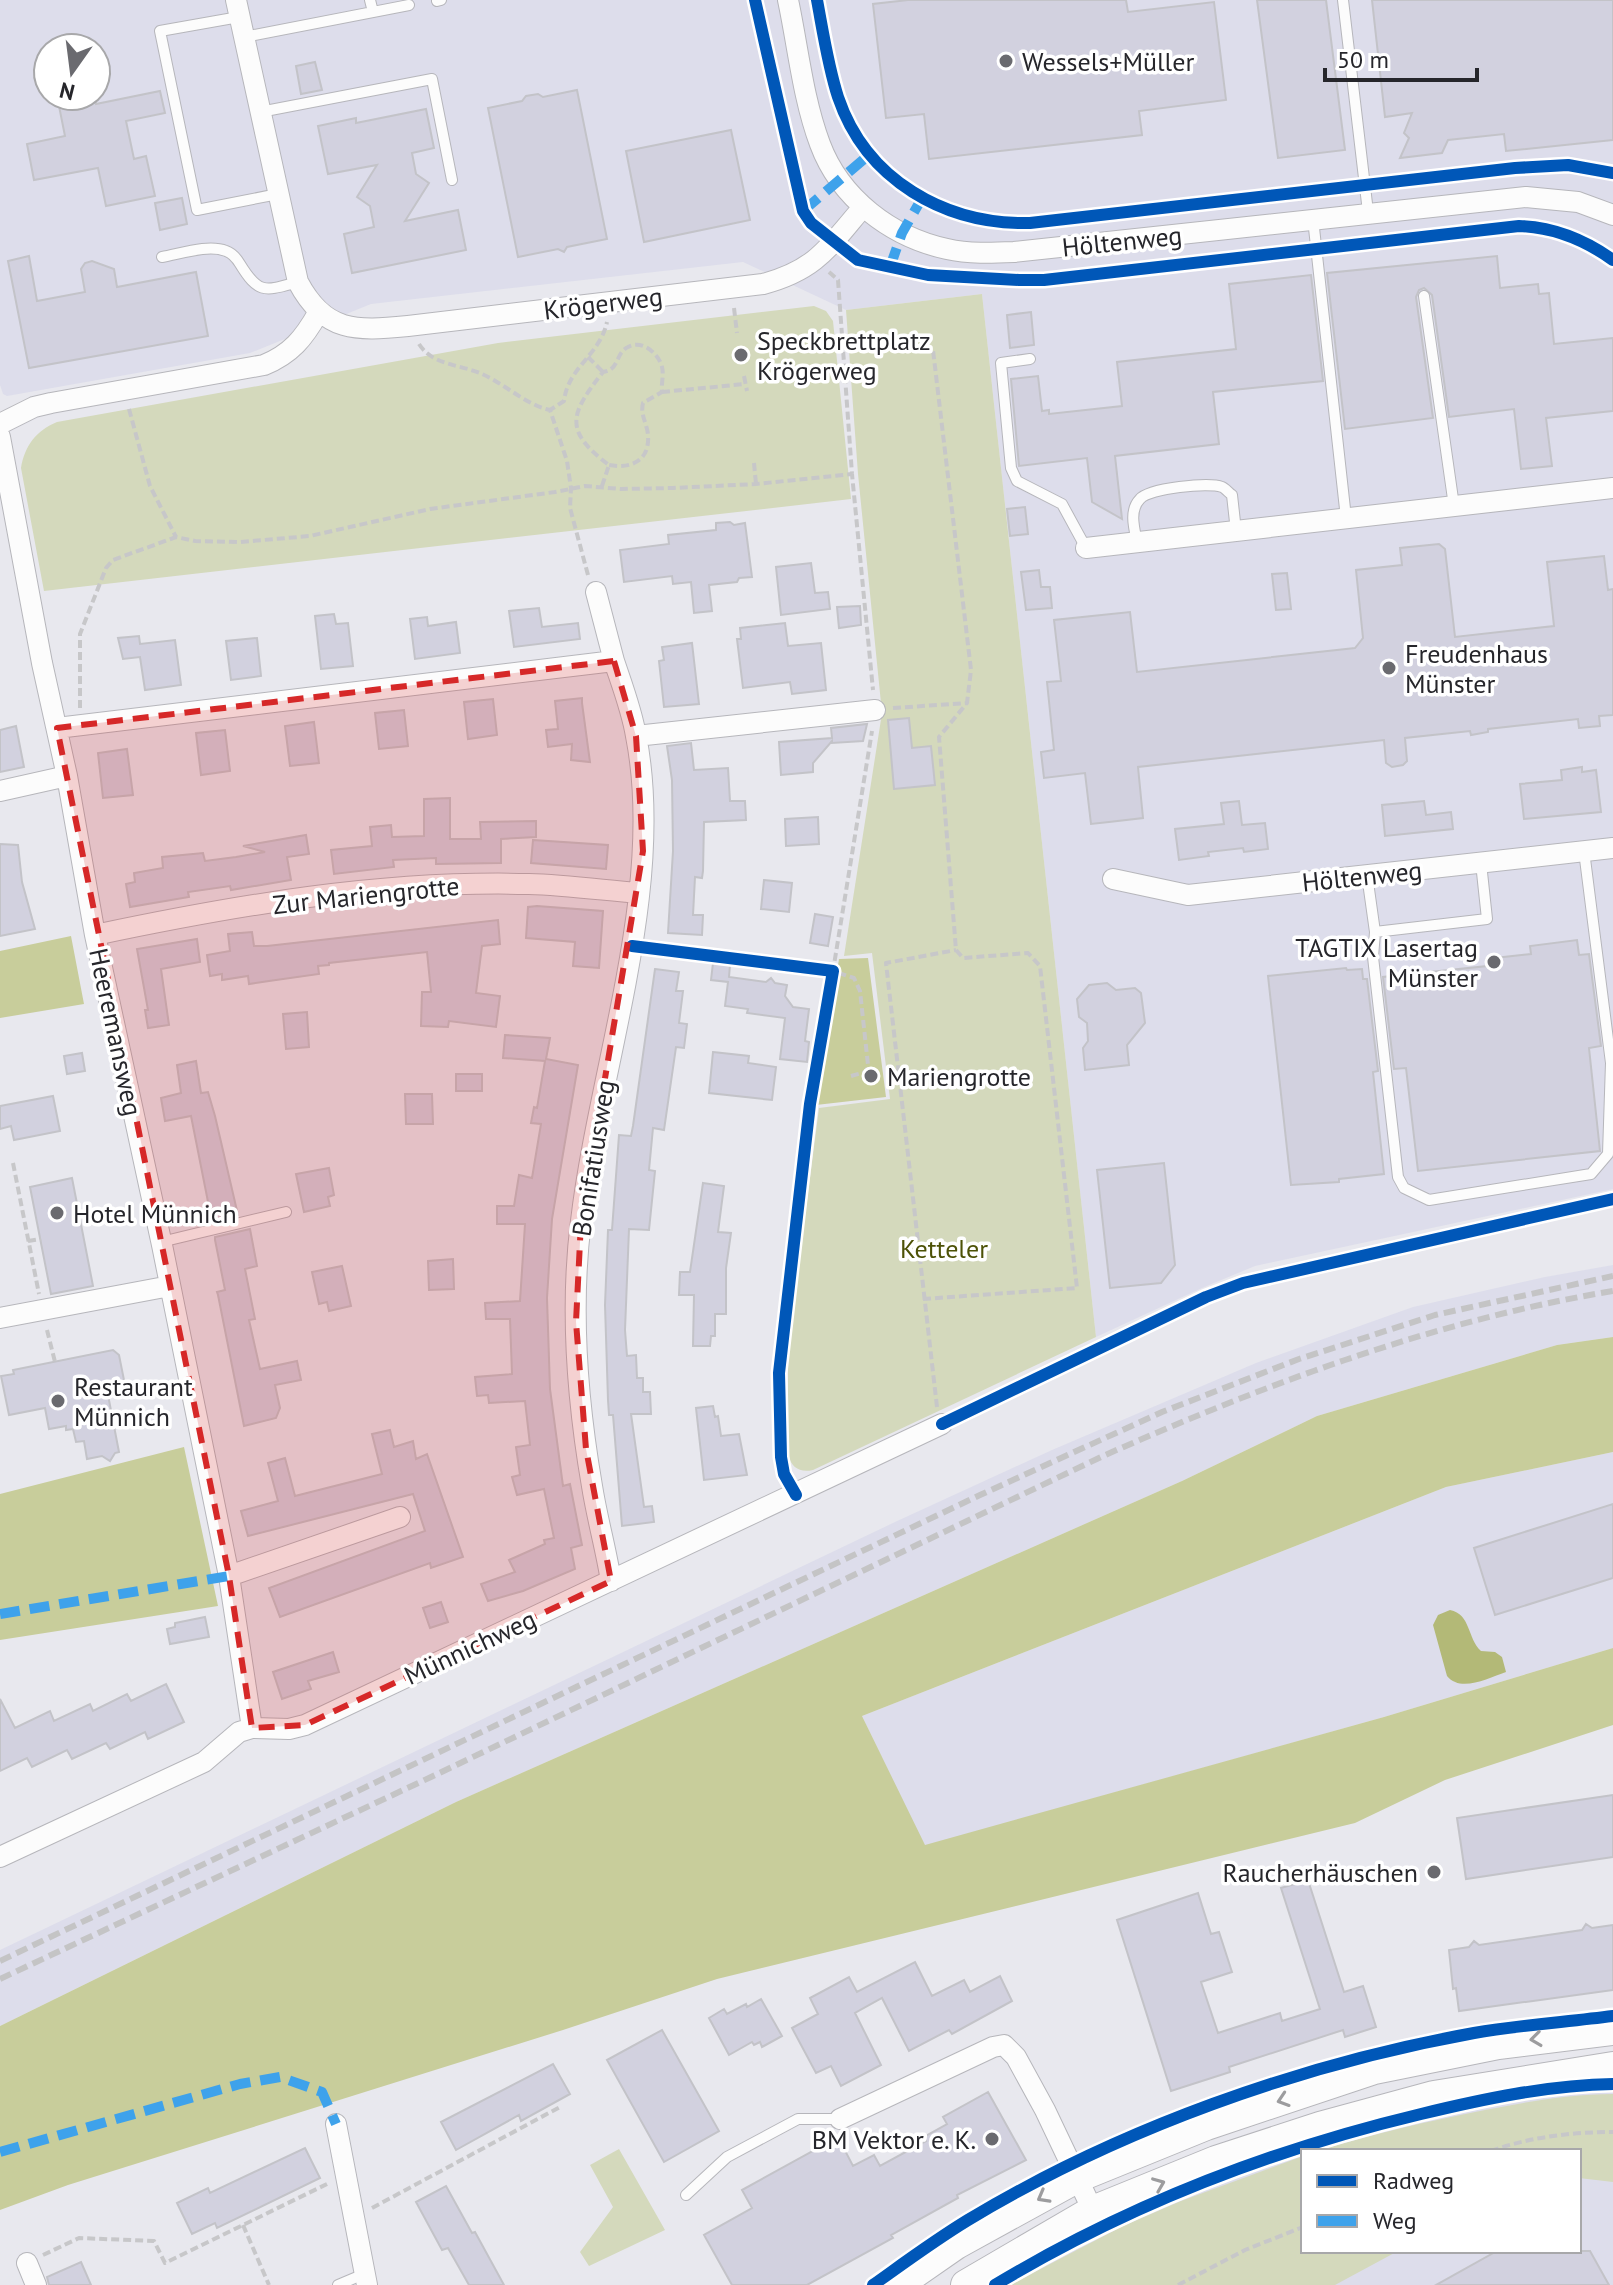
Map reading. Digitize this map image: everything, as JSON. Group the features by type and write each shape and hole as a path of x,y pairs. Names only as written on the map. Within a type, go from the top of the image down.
{"main road":[{"path":"897,2285 956,2244 1078,2177 1206,2125 1374,2069 1498,2044 1613,2030"},
{"path":"966,2285 1093,2211 1216,2161 1391,2107 1491,2085 1613,2067"}],"street":[{"name":"Höltenweg","path":"788,0 812,118 820,146 838,180 881,222 923,243 948,250 974,253 1055,248 1368,212 1546,197 1578,202 1613,215"},
{"path":"0,424 42,405 264,365 299,344 318,313 298,282 239,18"},
{"name":"Krögerweg","path":"318,313 332,321 364,330 763,284 799,273 816,260 863,207"},
{"name":"Heeremansweg","path":"0,437 95,935 229,1576 252,1728"},
{"path":"1086,548 1613,488"},
{"name":"Bonifatiusweg","path":"596,592 636,736 643,817 632,946 582,1210 577,1270 577,1359 581,1410 592,1489 611,1581"},
{"path":"57,728 614,661"},
{"path":"636,736 875,710"},
{"path":"0,791 67,776"},
{"name":"Höltenweg","path":"1113,879 1188,895 1613,848"},
{"name":"Zur Mariengrotte","path":"95,935 337,893 403,887 532,884 638,893"},
{"path":"0,1318 170,1286"},
{"name":"Münnichweg","path":"252,1728 289,1729 305,1725 942,1424"},
{"path":"229,1576 400,1517"},
{"path":"0,1857 204,1762 239,1732 252,1728"},
{"path":"840,2119 993,2047 1004,2045 1016,2057 1031,2083 1093,2211"},
{"path":"336,2124 366,2279"},
{"path":"27,2263 36,2285"}],"lane":[{"path":"370,0 373,12"},
{"path":"1343,0 1368,212"},
{"path":"278,194 197,210 160,31 239,18 373,12 409,5"},
{"path":"260,112 432,79 452,180"},
{"path":"1313,219 1346,518"},
{"path":"162,257 210,249 227,251 259,288 271,290 298,282"},
{"path":"1424,296 1454,506"},
{"path":"1030,359 1001,363 1011,468 1017,481 1062,504 1086,548"},
{"path":"1137,542 1133,520 1135,508 1140,499 1151,491 1209,485 1223,487 1232,495 1236,531"},
{"path":"1367,875 1375,932 1373,957 1398,1177 1404,1188 1429,1200 1591,1174 1608,1154 1611,1063 1584,851"},
{"path":"1375,932 1487,919 1481,863"},
{"path":"161,1242 286,1212"},
{"path":"686,2195 727,2157 798,2119 840,2119"},
{"path":"338,2285 366,2279"}],"path":[{"path":"830,985 875,710 852,474 838,280"},
{"path":"550,410 564,401 569,379 605,331 611,302"},
{"path":"735,316 737,333"},
{"path":"408,326 429,357 483,374 550,410"},
{"path":"662,392 662,365 649,349 639,345 629,346 616,366 603,372 580,401 577,430 586,444 609,465 629,466 638,462 648,447 641,409 643,403 662,392 745,384"},
{"path":"923,1299 1077,1288 1040,966 1028,953 963,958 956,950 939,737 967,703 971,670 933,350"},
{"path":"588,357 603,372"},
{"path":"744,376 747,391"},
{"path":"123,389 142,464 176,537"},
{"path":"550,410 567,461 570,508 584,568 596,592"},
{"path":"754,463 756,484"},
{"path":"602,486 609,465"},
{"path":"82,724 78,678 80,634 106,568 113,560 176,537 227,542 310,536 430,509 571,488 756,484 852,474"},
{"path":"875,710 967,703"},
{"path":"942,1424 923,1299 886,963 956,950"},
{"path":"817,969 854,978 860,991 868,1065 866,1072 851,1076"},
{"path":"13,1163 55,1362"},
{"path":"28,1241 41,1239"},
{"path":"354,2218 560,2107"},
{"path":"1499,2149 1562,2134 1613,2132"},
{"path":"27,2263 79,2238 154,2241 165,2263 346,2174"},
{"path":"243,2225 269,2285"},
{"path":"1178,2285 1245,2250 1301,2228"}],"highlighted area":[{"path":"614,661 636,736 643,851 581,1222 576,1322 586,1449 611,1581 305,1725 252,1728 229,1576 57,728"}],"shaded area":[{"path":"0,0 1613,0 1613,1189 1255,1266 1096,1337 982,294 846,310 743,262 371,304 250,353 7,396 0,385"},
{"path":"71,936 84,1004 0,1018 0,951"},
{"path":"868,958 886,1097 816,1105 839,959"},
{"path":"1613,1265 1613,1337 1557,1345 1317,1416 1182,1481 456,1802 0,2026 0,1950 895,1522 1052,1450 1256,1363 1413,1307"},
{"path":"1613,1337 1613,1452 1446,1487 862,1716 925,1845 1384,1717 1613,1648 1613,1725 1445,1780 1355,1823 717,1979 68,2185 0,2210 0,2026 456,1802 1182,1481 1317,1416 1557,1345"},
{"path":"184,1447 218,1606 0,1640 0,1494"},
{"path":"1613,1452 1613,1648 1384,1717 924,1846 862,1716 1446,1487"},
{"path":"1450,1610 1462,1616 1481,1651 1495,1652 1502,1657 1506,1672 1467,1684 1453,1681 1447,1676 1433,1625 1438,1615"},
{"path":"1613,2076 1613,2285 983,2285 1100,2221 1220,2170 1387,2116"}],"green space":[{"name":"Ketteler","path":"982,294 1096,1337 813,1470 804,1471 794,1466 788,1455 788,1348 819,1108 890,1099 872,953 844,956 882,713 858,474 846,310"},
{"path":"814,306 826,311 833,321 851,499 44,591 21,468 25,452 33,440 57,422 498,343"},
{"path":"1613,2094 1613,2182 1581,2178 1581,2149 1325,2149 1485,2110"},
{"path":"619,2149 665,2230 589,2266 580,2252 613,2207 590,2165"},
{"path":"1301,2157 1301,2253 1394,2253 1335,2285 1010,2285 1123,2226"}],"building":[{"name":"Wessels+Müller","path":"908,0 1126,0 1128,12 1214,2 1226,100 1139,111 1142,135 929,159 924,114 886,118 873,4"},
{"path":"1257,0 1326,0 1345,150 1278,158"},
{"path":"1372,0 1613,0 1613,140 1506,151 1504,134 1448,140 1442,153 1400,158 1409,138 1404,133 1412,113 1385,117"},
{"path":"315,62 322,90 301,94 296,66"},
{"path":"577,90 607,239 567,247 564,252 558,249 518,257 488,108 522,101 526,96 538,94 543,97"},
{"path":"160,91 165,113 126,121 134,159 146,156 155,196 106,206 98,168 34,180 27,144 65,136 60,112 112,112 112,101"},
{"path":"426,109 434,148 412,153 416,174 429,183 405,221 458,210 466,250 352,273 344,234 374,227 370,206 357,197 377,165 328,174 318,126 356,118 356,123"},
{"path":"731,130 750,220 644,242 626,151"},
{"path":"182,198 187,224 160,230 155,203"},
{"path":"29,256 37,301 85,292 81,269 85,263 92,261 114,269 117,287 196,272 208,336 29,368 8,261"},
{"path":"1497,256 1500,288 1538,284 1539,294 1549,293 1554,344 1613,338 1613,411 1546,418 1552,466 1521,469 1514,409 1449,417 1432,295 1424,288 1419,290 1416,297 1433,418 1345,429 1327,273"},
{"path":"1311,275 1323,381 1213,392 1219,444 1115,456 1122,519 1092,502 1087,458 1019,466 1011,379 1038,376 1042,411 1049,410 1049,414 1122,406 1117,362 1236,349 1229,284"},
{"path":"1031,312 1034,345 1010,348 1007,315"},
{"path":"1025,507 1028,534 1010,536 1007,509"},
{"path":"730,522 734,525 745,523 752,577 709,585 712,611 694,613 691,582 673,584 672,576 624,582 620,550 669,544 668,535 716,530 716,523"},
{"path":"1439,544 1445,549 1455,637 1554,626 1547,562 1604,556 1608,590 1613,589 1613,715 1599,716 1600,726 1579,728 1578,719 1488,729 1488,732 1471,735 1470,731 1405,738 1407,761 1392,767 1386,763 1384,740 1138,767 1143,818 1091,824 1085,773 1044,778 1041,752 1054,750 1047,682 1061,681 1054,620 1130,612 1137,672 1355,648 1363,638 1356,570 1402,565 1400,548"},
{"path":"811,563 815,593 828,592 830,609 781,615 776,567"},
{"path":"1039,570 1041,587 1050,587 1052,608 1026,610 1021,572"},
{"path":"1287,573 1291,609 1276,610 1272,574"},
{"path":"860,606 861,625 839,628 837,607"},
{"path":"539,608 542,627 578,623 580,639 514,647 509,611"},
{"path":"334,614 336,624 348,623 353,666 321,669 315,616"},
{"path":"427,617 428,626 456,622 460,653 415,659 410,619"},
{"path":"785,623 788,646 821,643 826,690 792,694 790,682 743,688 737,639 741,639 740,628"},
{"path":"139,636 140,644 175,640 181,685 145,690 140,657 123,659 118,638"},
{"path":"257,638 261,676 231,680 226,641"},
{"path":"692,643 699,704 664,707 659,661 664,660 662,647"},
{"path":"582,698 590,762 571,760 572,744 548,747 546,730 558,729 555,701"},
{"path":"493,699 497,735 468,739 464,702"},
{"path":"404,710 408,746 379,749 375,713"},
{"path":"909,718 912,748 931,746 935,785 894,789 888,720"},
{"path":"314,722 319,763 290,766 285,726"},
{"path":"867,724 863,741 832,741 813,763 813,772 781,775 779,742 832,738 831,728"},
{"path":"16,726 24,767 0,772 0,730"},
{"path":"225,730 230,771 201,775 196,733"},
{"path":"691,743 694,770 728,768 730,801 745,801 746,820 704,822 703,871 702,878 695,877 693,915 703,915 702,935 668,933 673,851 672,780 667,746"},
{"path":"127,749 133,795 103,798 98,753"},
{"path":"1582,767 1582,772 1596,770 1601,812 1524,819 1520,784 1562,780 1561,770"},
{"path":"450,798 450,839 481,839 480,822 536,821 536,837 501,839 501,863 436,864 436,858 393,860 394,867 334,874 331,850 372,846 370,827 391,825 392,837 424,836 424,799"},
{"path":"1239,801 1242,825 1265,823 1268,849 1208,852 1209,856 1179,860 1175,829 1224,824 1221,803"},
{"path":"1424,801 1426,815 1451,812 1453,829 1385,836 1382,805"},
{"path":"818,817 819,844 786,846 785,819"},
{"path":"306,835 309,854 287,857 291,880 231,890 230,886 188,892 189,897 130,907 126,884 135,882 134,873 163,868 162,857 203,853 205,861 236,857 265,852 243,846"},
{"path":"533,840 608,845 606,869 531,863"},
{"path":"0,844 18,845 22,882 35,929 0,936"},
{"path":"764,880 792,883 789,912 761,909"},
{"path":"528,907 603,911 599,968 573,966 575,942 526,938"},
{"path":"815,914 833,917 828,946 810,943"},
{"path":"498,920 500,944 482,946 476,993 500,996 496,1027 449,1021 448,1027 421,1026 422,992 431,992 427,952 329,963 318,966 319,974 249,984 248,976 222,980 222,974 210,976 207,955 230,951 228,934 252,932 254,946 267,946"},
{"path":"197,939 200,962 161,969 169,1025 148,1028 145,1010 148,1010 137,949"},
{"path":"1577,940 1579,955 1589,954 1601,1046 1589,1048 1600,1151 1418,1171 1406,1068 1394,1069 1383,977 1487,966 1486,959 1531,954 1530,946"},
{"path":"713,963 730,965 729,977 766,982 771,978 775,983 787,985 785,996 793,1007 809,1009 805,1041 809,1042 807,1062 780,1059 785,1018 747,1013 748,1009 725,1006 728,982 711,980"},
{"path":"655,969 679,972 676,991 683,991 679,1023 687,1024 684,1048 676,1047 664,1130 653,1128 649,1170 655,1171 649,1230 629,1229 625,1330 627,1356 636,1355 637,1378 643,1378 643,1392 650,1392 651,1414 631,1414 644,1507 652,1506 654,1522 622,1526 613,1415 609,1415 608,1400 605,1305 608,1230 612,1230 619,1135 631,1136 633,1126"},
{"path":"1362,969 1363,979 1367,979 1378,1071 1373,1072 1384,1174 1339,1179 1339,1182 1291,1185 1268,976"},
{"path":"1107,983 1116,990 1135,988 1141,993 1145,1023 1127,1045 1129,1065 1085,1070 1083,1048 1088,1041 1087,1023 1079,1017 1077,999 1089,985"},
{"path":"307,1012 309,1047 286,1049 283,1014"},
{"path":"505,1035 550,1038 546,1059 578,1065 552,1219 547,1298 550,1389 563,1486 570,1484 582,1545 571,1548 575,1569 523,1591 488,1601 481,1584 515,1572 509,1560 545,1544 544,1540 554,1538 544,1489 517,1495 512,1477 520,1475 516,1447 530,1445 525,1401 489,1403 488,1395 477,1396 475,1377 512,1374 510,1319 486,1319 485,1303 520,1301 525,1224 497,1224 497,1206 514,1206 519,1175 532,1178 541,1124 531,1123 534,1107 537,1108 545,1061 503,1058"},
{"path":"713,1052 749,1056 748,1063 776,1067 772,1100 709,1093"},
{"path":"82,1053 85,1071 67,1074 64,1056"},
{"path":"196,1061 201,1093 208,1092 215,1116 238,1215 212,1222 191,1116 165,1121 161,1098 181,1093 177,1065"},
{"path":"456,1074 482,1074 482,1091 456,1091"},
{"path":"405,1094 432,1094 433,1124 406,1124"},
{"path":"53,1096 60,1131 14,1140 11,1126 0,1129 0,1106"},
{"path":"1164,1163 1175,1265 1161,1283 1110,1288 1097,1170"},
{"path":"329,1168 334,1195 328,1197 330,1206 304,1212 296,1174"},
{"name":"Hotel Münnich","path":"72,1178 93,1286 51,1294 30,1187"},
{"path":"703,1183 724,1186 718,1232 731,1233 726,1268 726,1314 715,1314 715,1336 711,1336 710,1346 693,1346 694,1295 679,1295 680,1272 690,1272"},
{"path":"250,1229 257,1266 245,1269 255,1319 249,1320 260,1369 297,1361 301,1380 275,1385 280,1408 276,1418 244,1426 217,1292 225,1290 215,1237"},
{"path":"453,1259 454,1289 429,1290 428,1261"},
{"path":"342,1266 351,1306 329,1311 327,1302 319,1304 312,1272"},
{"name":"Restaurant Münnich","path":"113,1350 119,1355 125,1385 121,1392 108,1395 119,1452 110,1461 102,1456 87,1459 84,1441 76,1442 73,1429 66,1430 66,1426 49,1429 45,1408 9,1415 1,1376 14,1374 13,1370"},
{"path":"713,1406 721,1436 739,1434 747,1475 704,1480 696,1408"},
{"path":"390,1430 394,1447 413,1441 416,1459 427,1454 463,1557 431,1568 430,1563 280,1617 269,1588 425,1531 413,1494 248,1536 241,1511 278,1501 268,1463 285,1458 295,1496 382,1474 372,1434"},
{"path":"1613,1504 1613,1578 1495,1615 1474,1548"},
{"path":"441,1602 448,1622 430,1628 423,1608"},
{"path":"205,1617 209,1637 170,1644 167,1629 175,1627 175,1623"},
{"path":"333,1652 339,1672 308,1681 311,1689 282,1699 273,1672"},
{"path":"166,1684 184,1722 148,1739 145,1732 110,1749 106,1743 72,1759 67,1750 32,1767 27,1758 0,1771 0,1699 15,1728 50,1711 54,1721 90,1704 93,1711 127,1694 131,1701"},
{"path":"1613,1795 1613,1857 1466,1879 1457,1818"},
{"path":"1308,1880 1344,1992 1363,1986 1376,2027 1345,2037 1343,2030 1229,2067 1230,2072 1171,2091 1117,1920 1198,1893 1211,1934 1219,1932 1232,1972 1201,1982 1218,2033 1280,2013 1282,2021 1320,2009 1281,1888"},
{"path":"1586,1924 1592,1928 1613,1925 1613,1990 1459,2011 1449,1950 1469,1947 1474,1941 1479,1945 1582,1930"},
{"path":"915,1962 932,1996 964,1980 970,1992 1000,1976 1012,2001 952,2034 949,2030 909,2051 882,1998 855,2013 881,2065 841,2086 831,2066 816,2073 792,2028 818,2014 810,1998 849,1977 857,1992"},
{"path":"761,1999 782,2036 762,2047 760,2042 754,2045 752,2042 729,2055 709,2018 724,2009 727,2014"},
{"path":"662,2030 719,2131 664,2162 607,2060"},
{"path":"553,2064 570,2094 521,2121 519,2115 456,2150 441,2122"},
{"path":"988,2092 1026,2160 957,2195 958,2198 891,2235 893,2238 807,2285 732,2285 704,2235 752,2208 742,2190 838,2137 853,2166 874,2155 880,2166 926,2141 924,2137 947,2124 943,2117"},
{"path":"305,2148 320,2178 217,2228 215,2223 192,2234 177,2203 208,2188 210,2193"},
{"path":"446,2186 504,2285 469,2285 448,2248 442,2250 416,2202"},
{"path":"1590,2251 1609,2285 1436,2285 1493,2253"},
{"path":"81,2262 91,2285 49,2285 47,2277"}],"railway":[{"path":"0,1961 980,1495 1162,1412 1299,1359 1435,1315 1613,1276"},
{"path":"0,1979 1164,1429 1289,1380 1417,1337 1547,1303 1613,1291"}],"marked path":[{"path":"803,211 870,154"},
{"path":"890,267 902,233 922,198"},
{"path":"0,1614 229,1576"},
{"path":"0,2152 240,2084 280,2077 322,2092 336,2124"}],"cycle path":[{"path":"755,0 803,211 811,223 858,260 928,275 1044,280 1519,226 1569,236 1613,260"},
{"path":"817,0 838,97 851,126 868,152 889,174 913,192 939,206 968,216 998,222 1030,223 1515,168 1568,165 1613,173"},
{"path":"632,946 833,971 810,1104 779,1373 781,1457 784,1474 796,1495"},
{"path":"942,1424 1206,1297 1243,1283 1613,1199"},
{"path":"873,2285 956,2228 1026,2187 1149,2129 1213,2104 1343,2062 1409,2046 1491,2030 1613,2016"},
{"path":"995,2285 1045,2256 1148,2205 1309,2145 1365,2128 1492,2098 1565,2087 1613,2084"}],"place":[{"name":"Wessels+Müller","path":"1006,61"},
{"name":"Speckbrettplatz Krögerweg","path":"741,355"},
{"name":"Freudenhaus Münster","path":"1389,668"},
{"name":"TAGTIX Lasertag Münster","path":"1494,962"},
{"name":"Mariengrotte","path":"871,1076"},
{"name":"Hotel Münnich","path":"57,1213"},
{"name":"Restaurant Münnich","path":"58,1401"},
{"name":"Raucherhäuschen","path":"1434,1872"},
{"name":"BM Vektor e. K.","path":"992,2139"}]}
